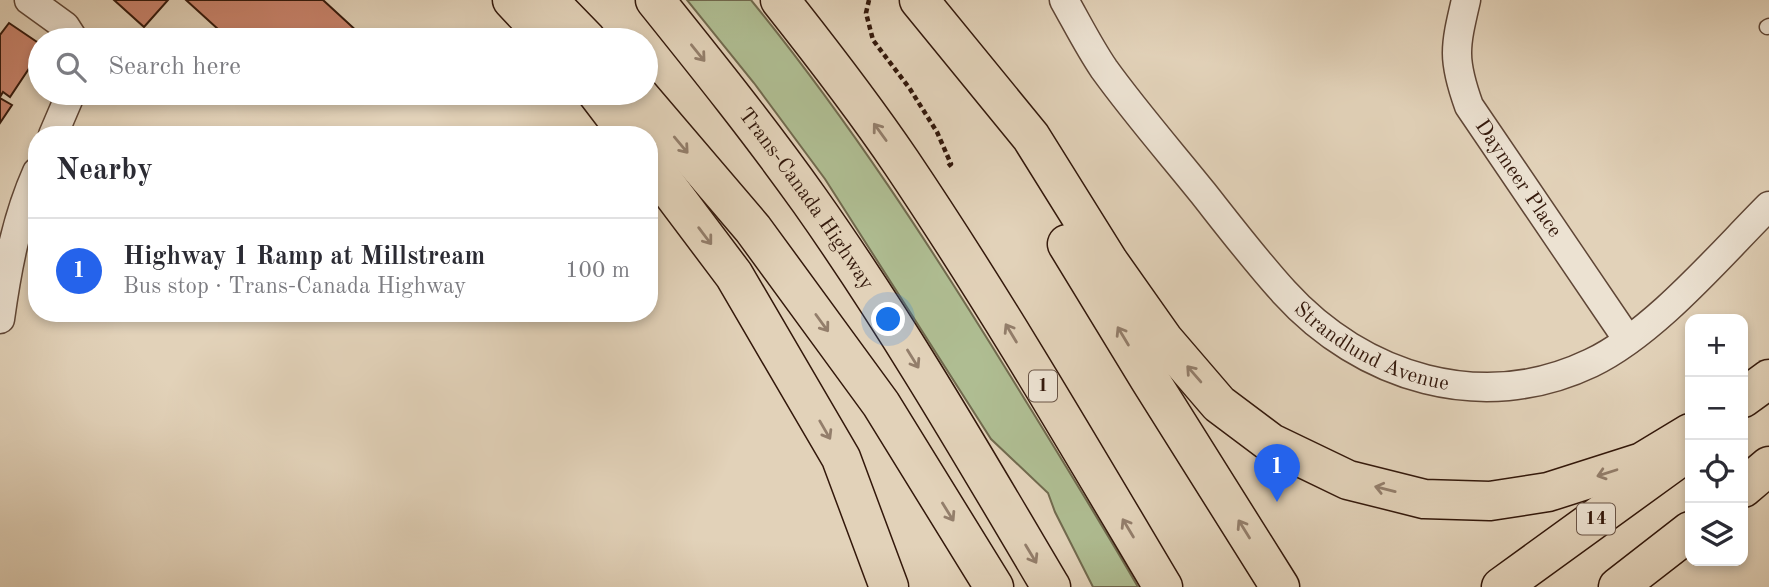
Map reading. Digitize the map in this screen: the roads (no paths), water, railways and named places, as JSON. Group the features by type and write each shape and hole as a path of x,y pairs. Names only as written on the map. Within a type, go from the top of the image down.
{"main road":[{"path":"512,0 539,28"},
{"path":"548,0 575,28"},
{"name":"Trans-Canada Highway","path":"655,0 720,80 811,201 910,355 1051,587"},
{"name":"1","path":"780,0 831,65 919,188 996,308 1163,587"},
{"path":"912,0 1019,164 1280,587"},
{"path":"919,0 1031,137 1109,262 1164,340 1219,404 1271,443 1348,480 1424,499 1490,501 1548,492 1642,462 1685,436"},
{"path":"606,105 622,126"},
{"path":"647,105 753,229 881,404 994,587"},
{"path":"658,174 734,275 841,458 889,587"},
{"path":"1748,394 1769,379"},
{"path":"1748,404 1769,387"},
{"name":"14","path":"1501,587 1685,454"},
{"path":"1748,484 1769,466"},
{"path":"1618,587 1685,535"}],"street":[{"path":"29,0 66,28"},
{"name":"Strandlund Avenue","path":"1064,0 1104,68 1285,293 1331,334 1367,358 1406,374 1447,385 1522,385 1558,377 1592,362 1628,340 1665,309 1769,206"},
{"name":"Daymeer Place","path":"1466,0 1456,44 1458,74 1469,106 1628,340"},
{"path":"57,126 66,105"},
{"path":"0,319 8,265 28,196"}],"place":[{"name":"Highway 1 Ramp at Millstream","path":"1277,502"}]}
